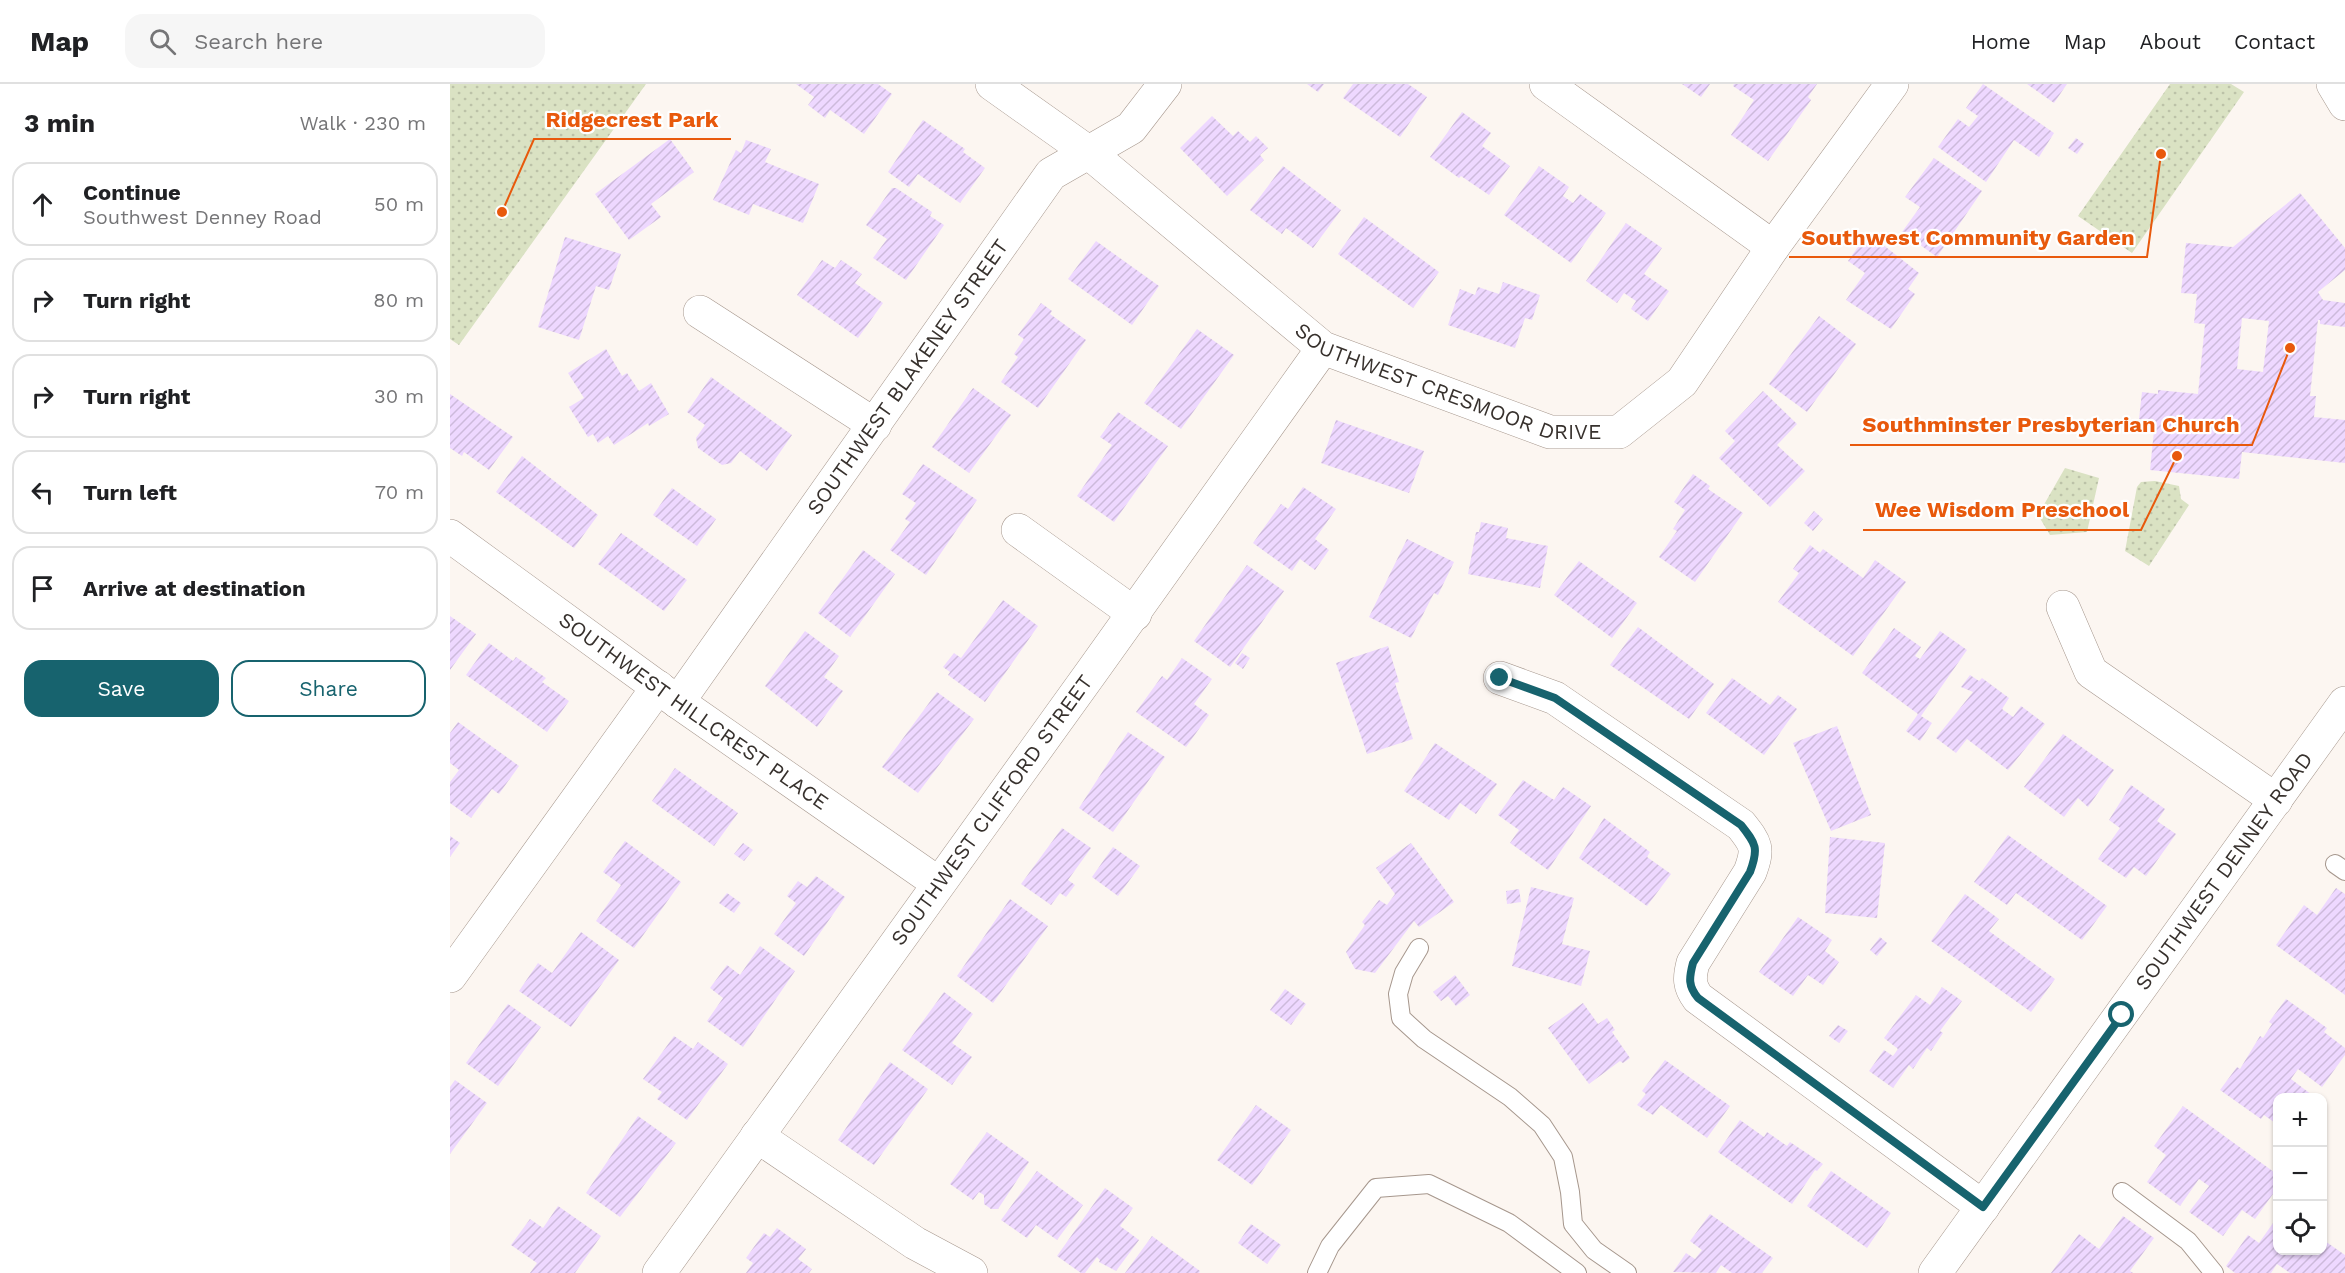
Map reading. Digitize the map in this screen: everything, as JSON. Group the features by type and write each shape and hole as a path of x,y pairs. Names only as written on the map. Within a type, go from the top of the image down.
{"street":[{"name":"SOUTHWEST CRESMOOR DRIVE","path":"992,84 1088,152 1323,348 1550,432 1619,432 1682,382 1773,247 1892,84"},
{"name":"SOUTHWEST BLAKENEY STREET","path":"450,976 875,425 1051,174 1131,128 1165,84"},
{"path":"1546,84 1773,247"},
{"path":"2333,84 2345,104"},
{"path":"700,312 875,425"},
{"name":"SOUTHWEST CLIFFORD STREET","path":"659,1273 938,883 1135,614 1323,348"},
{"path":"1018,530 1135,614"},
{"name":"SOUTHWEST HILLCREST PLACE","path":"450,536 668,694 938,883"},
{"path":"2062,607 2091,672 2276,800"},
{"path":"1500,678 1555,698 1741,825 1755,842 1756,856 1750,872 1693,963 1689,978 1692,990 1698,998 1983,1207"},
{"name":"SOUTHWEST DENNEY ROAD","path":"1935,1273 2345,703"},
{"path":"757,1136 915,1243 970,1273"}],"lane":[{"path":"1419,948 1404,973 1398,994 1401,1018 1424,1039 1510,1097 1542,1125 1563,1158 1570,1192 1573,1224 1594,1250 1627,1273"},
{"path":"1317,1273 1330,1246 1376,1188 1429,1184 1509,1223 1577,1273"},
{"path":"2122,1192 2188,1241 2214,1273"}],"green space":[{"path":"450,84 646,84 459,345 450,339"},
{"path":"2170,84 2231,84 2244,92 2132,253 2078,216"},
{"path":"2065,468 2099,478 2087,532 2050,535 2038,515"},
{"path":"2155,481 2179,486 2181,499 2189,505 2149,566 2125,551 2137,487 2141,482"}],"building":[{"path":"796,84 878,84 892,94 864,134 830,110 825,118 808,105 814,97"},
{"path":"1307,84 1324,84 1318,92"},
{"path":"1353,84 1408,84 1427,97 1400,137 1343,98"},
{"path":"1682,84 1710,84 1701,97"},
{"path":"1734,84 1817,84 1808,97 1811,100 1768,161 1731,135 1754,100 1733,86"},
{"path":"1983,84 2054,133 2039,157 2014,140 1986,182 1938,147 1958,119 1969,127 1978,116 1966,108"},
{"path":"2027,84 2067,84 2054,103"},
{"path":"1462,112 1491,133 1482,146 1510,166 1489,195 1461,176 1459,178 1430,157"},
{"path":"1212,116 1233,136 1238,131 1250,142 1256,136 1268,148 1260,155 1264,160 1227,196 1180,148"},
{"path":"923,120 965,149 963,152 985,168 960,203 918,174 909,187 888,172"},
{"path":"2076,138 2084,144 2077,154 2068,148"},
{"path":"670,139 694,172 651,204 661,217 629,240 595,194"},
{"path":"746,140 771,149 765,162 819,184 803,223 753,204 749,215 713,200 736,150 741,153"},
{"path":"1934,158 1982,191 1937,257 1902,232 1920,207 1905,197"},
{"path":"1283,166 1341,210 1313,248 1286,228 1282,234 1250,210"},
{"path":"1539,166 1569,187 1563,196 1573,203 1580,194 1606,213 1571,263 1504,215"},
{"path":"892,188 896,188 932,212 930,216 944,225 906,280 873,258 887,239 866,225"},
{"path":"2300,193 2345,248 2345,270 2318,292 2323,300 2345,303 2345,327 2320,324 2318,320 2310,396 2316,396 2314,417 2345,420 2345,463 2242,452 2239,479 2150,470 2155,421 2139,419 2142,392 2158,394 2158,390 2198,394 2205,324 2194,323 2197,294 2181,293 2186,243 2233,247","holes":["2242,318 2269,321 2263,372 2237,369"]},
{"path":"1364,217 1439,272 1413,308 1338,254"},
{"path":"1626,223 1662,248 1644,274 1669,291 1648,321 1631,309 1636,301 1624,293 1617,303 1586,281"},
{"path":"1868,233 1919,273 1908,289 1915,294 1891,329 1846,300 1865,273 1848,261"},
{"path":"565,237 621,254 609,290 596,286 579,340 538,327"},
{"path":"1096,241 1159,286 1132,325 1068,279"},
{"path":"822,260 835,268 841,260 862,274 855,283 883,303 858,338 797,295"},
{"path":"1503,282 1540,295 1532,320 1525,318 1515,348 1448,325 1460,289 1475,295 1478,287 1499,294"},
{"path":"1041,303 1052,311 1050,314 1086,340 1038,408 1001,382 1018,357 1014,354 1024,339 1018,335"},
{"path":"1819,316 1856,344 1807,412 1769,384"},
{"path":"1197,329 1234,355 1181,429 1144,403"},
{"path":"606,349 622,376 627,373 639,391 651,383 669,414 649,426 648,423 614,445 608,436 598,443 593,434 588,437 569,407 584,398 568,373"},
{"path":"711,377 792,435 767,471 740,451 731,463 722,465 698,448 696,438 705,425 687,412"},
{"path":"973,388 1011,415 969,473 932,447"},
{"path":"1763,391 1797,424 1777,445 1805,471 1770,507 1719,458 1735,441 1725,431"},
{"path":"450,394 513,437 489,470 464,452 462,456 450,448"},
{"path":"1118,412 1168,446 1114,522 1077,496 1112,445 1100,437"},
{"path":"1336,420 1424,451 1409,493 1321,463"},
{"path":"522,456 598,515 574,548 496,492"},
{"path":"923,464 977,500 926,575 890,550 910,522 905,519 916,503 902,494"},
{"path":"1693,474 1710,486 1708,489 1743,513 1695,582 1659,557 1677,531 1673,529 1685,510 1674,502"},
{"path":"1303,487 1336,509 1315,539 1329,550 1315,570 1300,559 1292,571 1253,543 1281,504 1288,509"},
{"path":"672,488 716,519 697,546 653,515"},
{"path":"1814,511 1823,519 1813,531 1804,523"},
{"path":"1481,522 1508,528 1506,538 1548,546 1540,588 1468,574 1476,532 1479,532"},
{"path":"621,533 687,580 664,611 598,564"},
{"path":"1407,539 1454,562 1438,595 1434,593 1411,638 1369,617"},
{"path":"1810,545 1820,553 1823,549 1863,578 1875,560 1906,582 1853,656 1778,602 1799,573 1793,569"},
{"path":"863,550 895,574 850,637 818,613"},
{"path":"1579,561 1637,603 1612,638 1554,595"},
{"path":"1247,565 1284,591 1230,667 1194,641"},
{"path":"1003,600 1038,626 985,702 948,675 950,672 943,667 954,653 961,658"},
{"path":"450,616 476,634 450,670"},
{"path":"1638,627 1714,684 1689,719 1610,665"},
{"path":"1894,628 1921,647 1915,656 1920,659 1940,631 1967,650 1921,716 1932,723 1920,741 1906,731 1918,714 1862,673"},
{"path":"805,631 839,656 824,677 843,691 817,727 765,686"},
{"path":"489,643 513,661 516,657 546,678 542,682 569,701 547,732 466,675"},
{"path":"1388,646 1399,682 1395,683 1413,739 1367,754 1336,663"},
{"path":"1242,653 1250,658 1243,669 1235,663"},
{"path":"1182,658 1212,679 1194,704 1209,715 1186,747 1136,712 1162,676 1167,680"},
{"path":"1970,675 1979,681 1982,678 2009,698 2002,709 2013,717 2021,706 2045,724 2008,770 1967,739 1956,753 1936,738 1973,692 1961,687"},
{"path":"1732,678 1770,705 1778,695 1797,709 1764,755 1706,713"},
{"path":"937,692 974,719 918,793 882,767"},
{"path":"458,722 519,766 499,794 492,789 471,818 450,803 450,782 459,770 450,763 450,733"},
{"path":"1837,726 1871,815 1831,831 1793,743"},
{"path":"1128,732 1165,757 1113,832 1079,808"},
{"path":"2063,734 2114,770 2088,807 2078,798 2064,817 2024,787"},
{"path":"1435,743 1497,784 1476,814 1460,803 1449,820 1404,791"},
{"path":"675,768 738,813 714,846 652,801"},
{"path":"1523,780 1554,800 1563,787 1591,806 1548,870 1510,843 1519,830 1498,815"},
{"path":"2131,785 2165,809 2157,821 2176,834 2146,876 2134,867 2126,878 2098,859 2120,828 2109,820"},
{"path":"1604,818 1650,852 1647,857 1671,874 1647,906 1579,858"},
{"path":"1062,828 1091,848 1068,880 1075,885 1066,897 1060,893 1051,905 1021,884"},
{"path":"2008,835 2107,906 2082,940 2016,893 2007,905 1974,882"},
{"path":"450,836 460,843 450,857"},
{"path":"1830,837 1885,843 1877,918 1825,913"},
{"path":"625,841 681,882 634,948 596,921 621,885 603,872"},
{"path":"743,843 753,850 744,861 734,854"},
{"path":"1411,843 1454,902 1419,927 1414,921 1375,973 1355,969 1346,952 1365,925 1362,922 1379,900 1387,905 1395,894 1376,868"},
{"path":"1113,847 1140,866 1118,896 1092,877"},
{"path":"816,876 845,897 804,956 774,934 796,903 787,896 798,881 807,887"},
{"path":"1531,887 1574,898 1562,944 1590,951 1581,986 1512,966"},
{"path":"2336,888 2345,894 2345,995 2276,945 2304,905 2317,915"},
{"path":"1519,889 1521,902 1507,904 1506,891"},
{"path":"727,893 741,903 734,913 719,903"},
{"path":"1965,894 1999,919 1989,931 2055,979 2031,1012 1931,941"},
{"path":"1010,899 1048,926 993,1003 957,976"},
{"path":"1798,917 1832,940 1825,951 1839,962 1823,985 1808,975 1793,996 1759,972"},
{"path":"581,932 619,960 571,1027 519,991 538,963 552,973"},
{"path":"1880,937 1887,943 1877,956 1870,950"},
{"path":"760,946 795,971 743,1047 707,1021 723,998 710,988 727,965 740,975"},
{"path":"1455,975 1470,995 1456,1006 1448,996 1441,1001 1433,992"},
{"path":"1942,987 1962,1001 1940,1031 1943,1033 1931,1051 1927,1048 1913,1069 1909,1065 1893,1088 1869,1071 1884,1050 1893,1056 1898,1049 1884,1038 1916,995 1930,1005"},
{"path":"1285,989 1306,1004 1291,1025 1270,1010"},
{"path":"944,992 973,1014 952,1043 972,1057 952,1085 902,1050"},
{"path":"2286,999 2327,1028 2324,1032 2345,1048 2345,1055 2322,1087 2298,1069 2291,1079 2309,1093 2273,1093 2273,1121 2264,1115 2261,1119 2220,1090 2237,1067 2240,1069 2260,1036 2263,1038 2272,1024 2269,1022"},
{"path":"1583,1003 1598,1024 1607,1018 1615,1030 1612,1032 1630,1058 1623,1063 1620,1061 1589,1084 1548,1028"},
{"path":"508,1004 541,1027 498,1086 466,1063"},
{"path":"1838,1025 1848,1031 1839,1043 1829,1036"},
{"path":"674,1036 693,1049 698,1042 728,1064 687,1120 657,1099 662,1092 643,1079"},
{"path":"1665,1060 1730,1106 1707,1138 1661,1105 1653,1115 1637,1105 1646,1094 1642,1091"},
{"path":"890,1062 928,1089 874,1165 838,1140"},
{"path":"455,1080 487,1103 450,1154 450,1087"},
{"path":"1256,1105 1291,1130 1252,1185 1217,1160"},
{"path":"2183,1106 2273,1171 2273,1194 2255,1219 2242,1210 2223,1236 2189,1212 2209,1186 2199,1179 2180,1206 2147,1182 2166,1155 2154,1146"},
{"path":"638,1116 676,1143 620,1217 586,1193"},
{"path":"1740,1120 1764,1137 1767,1132 1787,1146 1790,1142 1823,1164 1817,1171 1815,1170 1792,1204 1718,1152"},
{"path":"987,1132 1029,1162 998,1209 991,1209 984,1204 984,1195 979,1192 973,1200 950,1184"},
{"path":"1037,1171 1083,1205 1057,1240 1036,1225 1027,1238 1001,1220"},
{"path":"1831,1171 1891,1213 1867,1248 1807,1206"},
{"path":"1105,1188 1133,1208 1120,1226 1139,1240 1116,1271 1099,1262 1097,1257 1085,1273 1081,1273 1057,1256"},
{"path":"558,1206 601,1236 575,1273 530,1273 537,1263 511,1245 530,1219 543,1228"},
{"path":"1710,1214 1773,1258 1762,1273 1732,1273 1721,1265 1716,1273 1673,1272 1686,1253 1695,1259 1702,1250 1690,1241"},
{"path":"2123,1216 2154,1238 2130,1271 2133,1273 2051,1273 2079,1234 2099,1249"},
{"path":"2273,1223 2273,1255 2327,1255 2327,1242 2345,1255 2345,1273 2290,1273 2277,1264 2271,1273 2235,1273 2226,1266 2248,1235 2259,1243"},
{"path":"1251,1224 1281,1245 1267,1264 1238,1243"},
{"path":"777,1228 806,1249 798,1259 812,1269 809,1273 746,1273 753,1263 746,1258 764,1233 770,1237"},
{"path":"1152,1236 1200,1271 1199,1273 1125,1273"}],"place":[{"name":"Southwest Community Garden","path":"2161,154"},
{"name":"Ridgecrest Park","path":"502,212"},
{"name":"Southminster Presbyterian Church","path":"2290,348"},
{"name":"Wee Wisdom Preschool","path":"2177,456"}],"route":[{"path":"1500,678 1555,698 1741,825 1755,842 1756,856 1750,872 1693,963 1689,978 1692,990 1698,998 1983,1207 2122,1015"}]}
